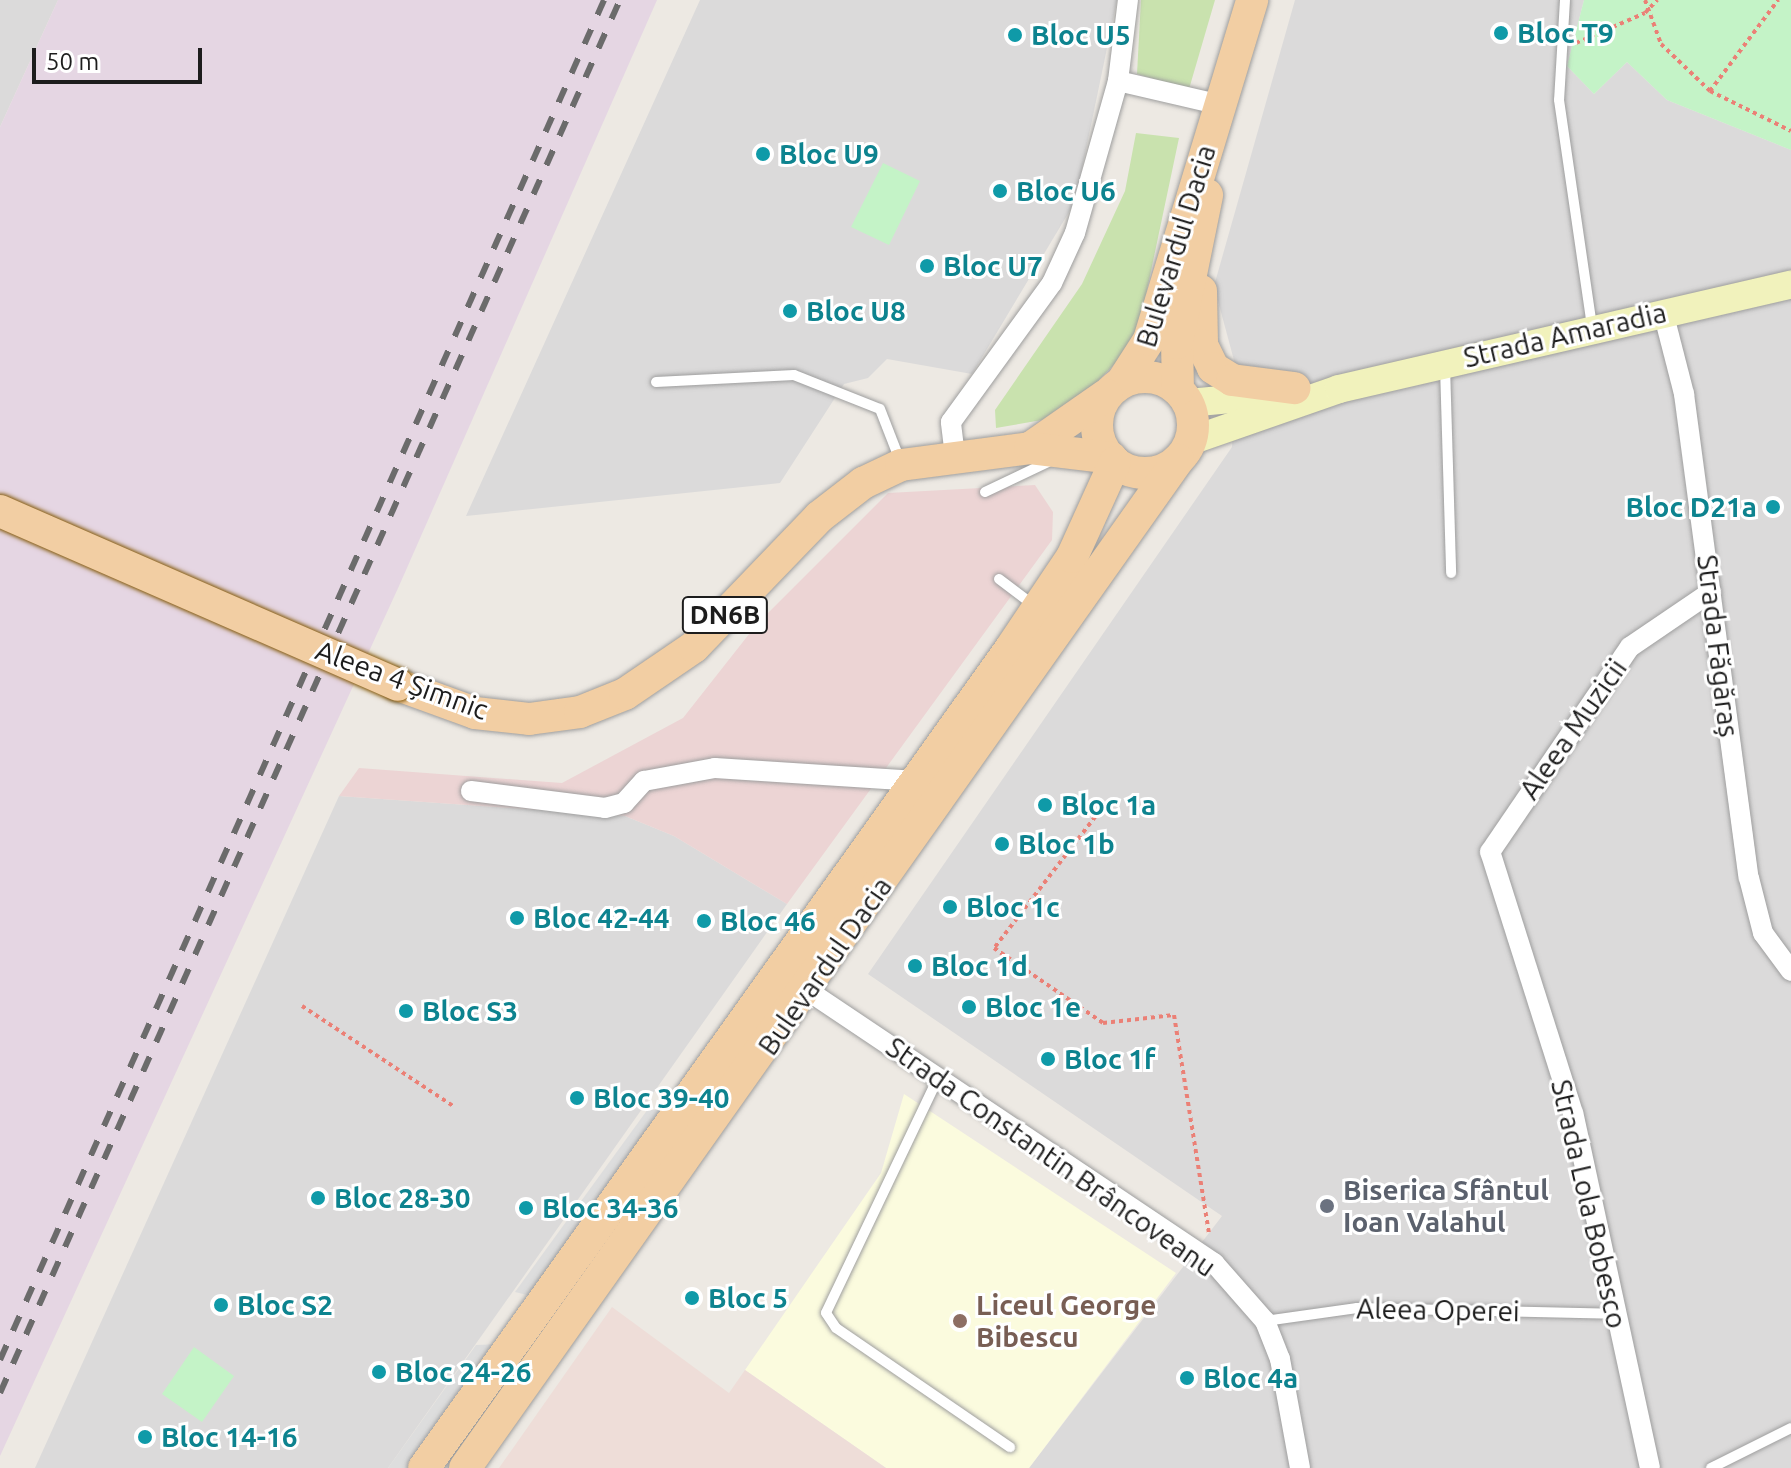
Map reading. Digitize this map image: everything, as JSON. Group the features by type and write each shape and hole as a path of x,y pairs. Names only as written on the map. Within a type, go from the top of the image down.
{"main road":[{"name":"Bulevardul Dacia","path":"424,1468 782,973 1072,557 1113,460 1098,434 1114,389 1149,340 1252,0"},
{"name":"Bulevardul Dacia","path":"465,1468 808,991 1184,450 1183,396 1177,343 1200,242 1221,105"},
{"path":"1200,242 1202,345 1213,368 1232,380 1294,388"},
{"name":"Strada Amaradia","path":"1184,450 1339,389 1791,285"},
{"name":"Bulevardul Dacia","path":"1114,389 1152,377 1183,396"},
{"name":"Strada Amaradia","path":"1183,396 1234,402 1294,388 1339,389"},
{"name":"Aleea 4 Șimnic","path":"1030,448 1114,389"},
{"name":"Aleea 4 Șimnic","path":"0,511 398,685 475,713 529,719 580,712 625,694 694,647 819,517 901,465 1030,448 1113,460"},
{"path":"1113,460 1154,472 1184,450"}],"street":[{"path":"955,456 951,422 1052,283 1075,233 1118,81 1128,0"},
{"path":"1118,81 1221,105"},
{"name":"Strada Făgăraș","path":"1663,312 1684,394 1749,878 1763,933 1791,971"},
{"name":"Aleea Muzicii","path":"1490,852 1630,647 1711,592"},
{"path":"471,791 605,808 624,803 644,781 715,768 917,781"},
{"name":"Strada Lola Bobesco","path":"1490,852 1573,1113 1613,1314 1650,1468"},
{"name":"Strada Constantin Brâncoveanu","path":"782,973 1214,1263 1265,1321 1280,1359 1300,1468"}],"lane":[{"path":"1565,0 1559,100 1593,329"},
{"path":"1444,364 1451,573"},
{"path":"656,382 794,375 880,409 901,465"},
{"path":"985,492 1063,454"},
{"path":"999,579 1038,608"},
{"path":"938,1078 826,1313 836,1328 1010,1447"},
{"name":"Aleea Operei","path":"1265,1321 1357,1308 1613,1314"},
{"path":"1711,1468 1791,1428"}],"path":[{"path":"1645,0 1645,13 1661,44 1710,91 1791,131"},
{"path":"1588,42 1645,13 1657,0"},
{"path":"1710,91 1778,0"},
{"path":"1105,804 994,948 1103,1023 1174,1015 1214,1263"},
{"path":"302,1006 453,1106"}],"shaded area":[{"path":"0,0 58,0 0,127"},
{"path":"58,0 657,0 399,586 0,1456 0,127"},
{"path":"700,0 1117,0 1075,202 972,374 887,359 868,378 844,384 780,483 466,516"},
{"path":"1295,0 1584,0 1567,66 1594,94 1627,62 1667,100 1791,150 1791,1468 1029,1468 1222,1216 868,974 1232,447 1235,364 1214,286"},
{"path":"1035,485 1053,512 1052,540 787,904 674,836 625,816 339,796 359,768 562,783 683,718 757,624 888,493"},
{"path":"339,796 625,816 674,836 787,904 388,1468 35,1468"},
{"name":"Liceul George Bibescu","path":"904,1094 1176,1273 1029,1468 886,1468 745,1370 881,1173"},
{"path":"648,1109 670,1112 535,1297 515,1292"},
{"path":"612,1307 729,1393 745,1370 886,1468 499,1468"},
{"path":"500,1344 410,1468 388,1468 476,1345"}],"green space":[{"path":"1141,0 1215,0 1189,89 1137,74"},
{"path":"1584,0 1791,0 1791,150 1667,100 1627,62 1594,94 1567,66"},
{"path":"1136,133 1179,138 1136,342 1097,382 1042,420 996,428 995,410 1082,284 1125,191"},
{"path":"883,163 920,181 889,245 851,227"},
{"path":"194,1347 234,1376 202,1422 162,1394"}],"railway":[{"path":"0,1360 604,0"},
{"path":"0,1393 620,0"}],"place":[{"name":"Bloc T9","path":"1501,33"},
{"name":"Bloc U5","path":"1015,35"},
{"name":"Bloc U9","path":"763,154"},
{"name":"Bloc U6","path":"1000,191"},
{"name":"Bloc U7","path":"927,266"},
{"name":"Bloc U8","path":"790,311"},
{"name":"Bloc D21a","path":"1773,507"},
{"name":"Bloc 1a","path":"1045,805"},
{"name":"Bloc 1b","path":"1002,844"},
{"name":"Bloc 1c","path":"950,907"},
{"name":"Bloc 42-44","path":"517,918"},
{"name":"Bloc 46","path":"704,921"},
{"name":"Bloc 1d","path":"915,966"},
{"name":"Bloc 1e","path":"969,1007"},
{"name":"Bloc S3","path":"406,1011"},
{"name":"Bloc 1f","path":"1048,1059"},
{"name":"Bloc 39-40","path":"577,1098"},
{"name":"Bloc 28-30","path":"318,1198"},
{"name":"Biserica Sfântul Ioan Valahul","path":"1327,1206"},
{"name":"Bloc 34-36","path":"526,1208"},
{"name":"Bloc 5","path":"692,1298"},
{"name":"Bloc S2","path":"221,1305"},
{"name":"Liceul George Bibescu","path":"960,1321"},
{"name":"Bloc 24-26","path":"379,1372"},
{"name":"Bloc 4a","path":"1187,1378"},
{"name":"Bloc 14-16","path":"145,1437"}]}
